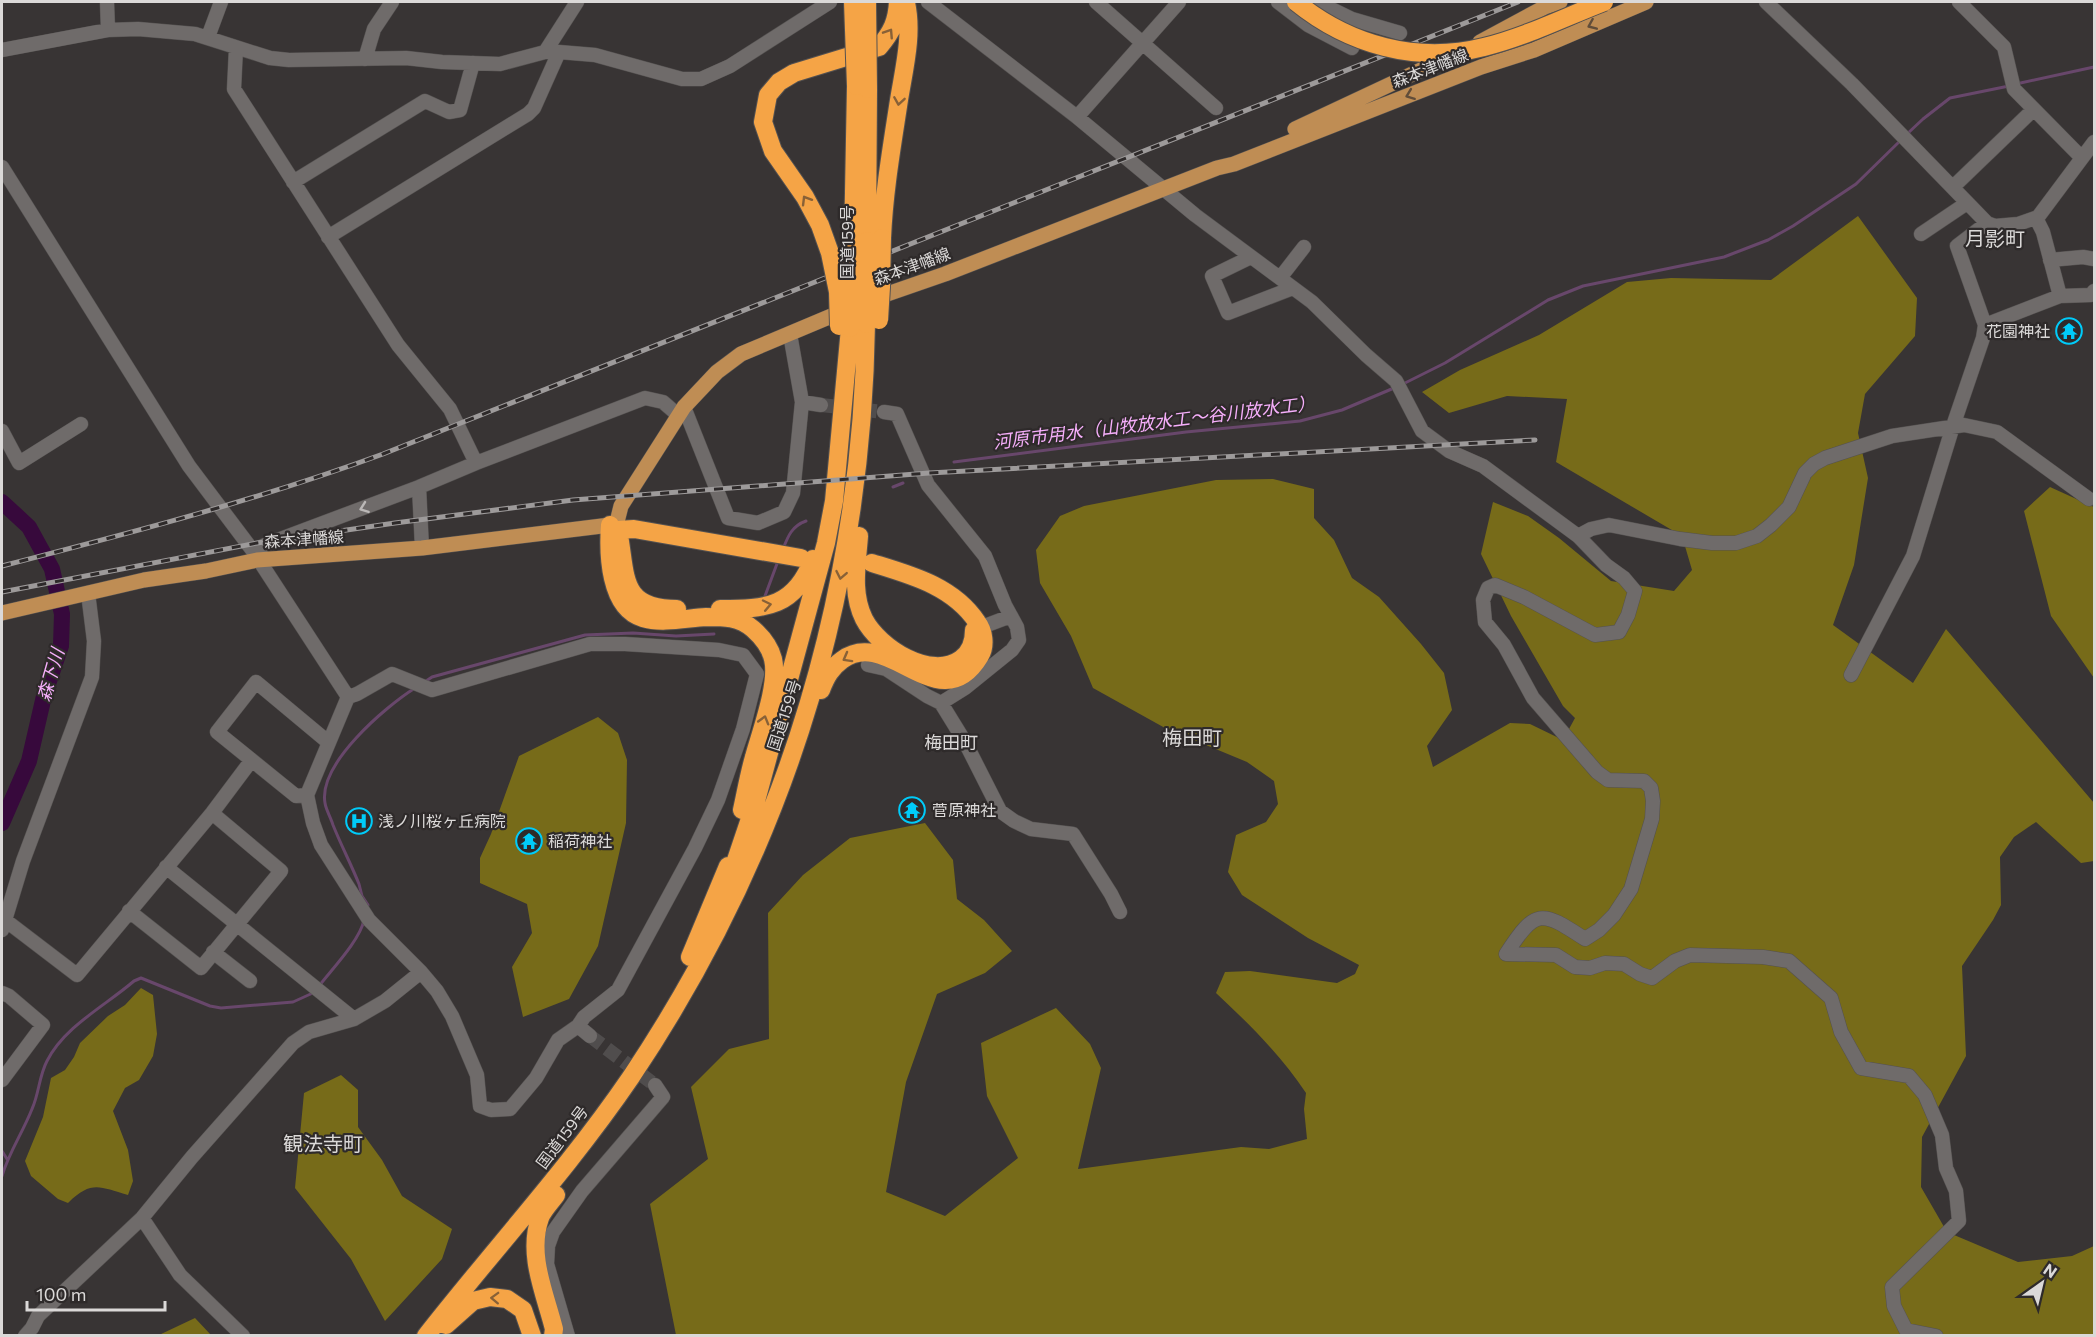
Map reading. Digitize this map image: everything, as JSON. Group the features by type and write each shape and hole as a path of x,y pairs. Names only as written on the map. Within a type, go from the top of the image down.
{"highway":[{"name":"国道159号","path":"419,1335 560,1163 608,1099 664,1012 700,947 718,910 742,845 782,713 826,543 859,326 867,241 862,87 853,2"},
{"name":"国道159号","path":"862,87 867,2"},
{"path":"898,2 897,20 889,36 879,47 794,73 779,82 768,95 763,122 772,151 805,197 820,225 830,253 838,292 859,326 882,287 867,241 883,196 906,59 909,15 906,2"},
{"path":"1296,2 1328,24 1364,41 1401,51 1437,54 1485,47 1604,2"},
{"name":"国道159号","path":"426,1335 552,1182 630,1078 662,1028 712,940 754,853 778,794 817,675 836,601 850,528 863,415 866,350 859,326"},
{"path":"863,415 866,444 855,580 856,595 864,618 870,629 899,652 914,662 930,667 951,665 964,657 978,629"},
{"path":"615,526 627,584 635,597 657,608 730,609 775,603 787,598 799,588 807,577 815,555 826,543"},
{"path":"615,526 801,555"},
{"path":"615,526 609,558 613,580 622,601 636,615 654,620 727,617 744,621 758,633 767,645 773,660 771,697 753,760 729,862 695,946 665,1005 664,1012"},
{"path":"712,940 719,935 758,856 792,772 811,712 825,679 834,666 849,655 862,652 879,654 930,679 941,681 968,672 982,652 983,640 978,629 962,612 935,590 871,566"},
{"path":"553,1335 554,1329 535,1258 536,1235 541,1216 629,1086 630,1078"},
{"path":"437,1335 473,1301 490,1297 507,1299 523,1310 532,1335"}],"main road":[{"name":"森本津幡線","path":"1226,165 1231,160 1464,50 1545,7 1560,2"},
{"name":"森本津幡線","path":"3,612 144,580 206,571 255,556 422,548 615,526 621,506 681,411 717,372 741,354 881,296 945,274 1226,165 1234,164 1481,67 1534,50 1646,2"}],"street":[{"path":"107,2 108,30"},
{"path":"208,37 221,2"},
{"path":"365,59 374,29 392,2"},
{"path":"328,237 528,114 534,108 552,52 577,2"},
{"path":"2,48 108,30 161,31 208,37 270,58 288,60 406,58 500,64 552,52 595,55 682,79 701,79 730,66 830,2"},
{"path":"928,2 1077,117 1195,215 1312,302 1399,386 1422,431 1449,451 1483,466 1578,536 1635,591 1628,615 1619,632 1595,635 1524,597 1494,585 1488,588 1482,600 1485,622 1504,645 1533,698 1597,772 1608,780 1644,781 1651,788 1653,801 1652,819 1631,889 1614,915 1599,930 1585,939 1555,920 1541,918 1529,923 1520,932 1506,954 1556,955 1575,967 1590,968 1605,963 1624,964 1652,978 1675,961 1690,955 1763,957 1789,961 1831,998 1841,1032 1861,1068 1909,1076 1925,1095 1942,1136 1946,1168 1956,1191 1959,1221 1892,1287 1894,1306 1906,1330 1936,1335"},
{"path":"1096,2 1215,108"},
{"path":"1077,117 1179,2"},
{"path":"1278,2 1308,25 1352,48"},
{"path":"1317,2 1352,19 1400,33"},
{"path":"1610,2 1621,14"},
{"path":"1766,2 1987,223 1995,226 2018,224 2036,218 2094,142"},
{"path":"1959,2 2004,47 2012,84 2033,110 2082,158"},
{"path":"1338,42 1352,19"},
{"path":"236,48 234,89 398,345 450,409 476,463"},
{"path":"1464,50 1481,67"},
{"path":"294,182 425,101 449,112 460,110 473,63"},
{"path":"1953,188 2033,110"},
{"path":"2,166 189,466 255,556 348,697"},
{"path":"1921,234 1967,203"},
{"path":"2036,218 2043,232 2060,296"},
{"path":"1851,675 1913,556 1983,338 1985,326 1957,246 1987,223"},
{"path":"1280,278 1304,247"},
{"path":"1251,257 1212,276 1228,313 1293,288"},
{"path":"2050,260 2083,257 2094,259"},
{"path":"1985,326 2060,296 2091,295 2094,291"},
{"path":"255,556 267,544 645,398 663,402 681,411 728,518 758,522 784,512 792,493 802,402 790,334"},
{"path":"802,402 821,405"},
{"path":"884,412 897,414 928,485 985,556 1017,627 1019,640 1012,650 941,703"},
{"path":"2,430 19,463 81,424"},
{"path":"1578,536 1591,529 1609,525 1680,539 1736,543 1757,536 1771,525 1789,507 1805,473 1825,458 1892,436 1964,425 1997,432 2089,499"},
{"path":"419,487 422,548"},
{"path":"88,592 94,641 92,677 22,861 3,925 77,975 212,813 251,761"},
{"path":"978,629 1011,616"},
{"path":"590,644 718,650 743,655 757,674 743,729 718,800 695,848 618,990 584,1017 578,1026 558,1040 536,1078 510,1109 491,1110 480,1106 477,1076 452,1016 437,991 366,917 321,845 307,795 348,697 392,674 432,690 590,644"},
{"path":"868,665 886,669 941,703 965,742 1000,811 1030,829 1073,834 1120,912"},
{"path":"307,795 296,796 217,732 256,682 328,742"},
{"path":"129,911 201,968 281,871 212,813"},
{"path":"166,867 354,1019"},
{"path":"213,952 250,981"},
{"path":"25,1335 32,1328 38,1316 142,1218 192,1157 293,1043 309,1032 354,1019 385,1001 421,972"},
{"path":"2,993 9,996 43,1025 2,1080"},
{"path":"578,1026 590,1036"},
{"path":"568,1335 547,1264 548,1246 560,1219 663,1097 655,1085"},
{"path":"142,1218 180,1275 243,1335"}],"shaded area":[{"path":"1858,216 1917,298 1915,336 1865,394 1858,433 1868,478 1854,565 1833,625 1913,683 1946,629 2094,803 2094,861 2081,863 2036,822 2014,837 2000,857 2001,905 1962,966 1966,1056 1922,1137 1921,1187 1947,1232 2018,1262 2072,1256 2094,1246 2094,1335 676,1335 650,1204 708,1159 691,1087 729,1049 769,1039 768,913 803,875 850,838 925,823 953,860 957,899 984,920 1012,951 985,973 937,994 906,1082 886,1192 945,1216 1018,1158 987,1096 981,1043 1056,1008 1090,1044 1101,1068 1078,1169 1241,1147 1269,1149 1307,1139 1304,1109 1306,1093 1275,1053 1216,993 1225,972 1250,971 1337,983 1355,974 1359,965 1308,938 1242,895 1228,872 1236,835 1266,822 1278,804 1274,781 1247,762 1165,728 1093,688 1071,636 1040,583 1036,550 1060,516 1084,506 1216,480 1273,479 1314,489 1314,518 1334,540 1352,578 1379,597 1444,673 1452,710 1427,746 1433,767 1510,723 1530,724 1563,740 1575,718 1563,706 1511,616 1481,554 1493,502 1528,516 1611,581 1674,591 1692,570 1682,536 1556,462 1567,399 1507,396 1449,413 1422,392 1460,370 1539,335 1627,282 1671,278 1771,280"},
{"path":"2050,487 2094,507 2094,678 2051,616 2024,511"},
{"path":"598,717 618,733 627,760 626,823 598,946 569,999 523,1017 512,967 532,933 527,904 480,883 480,858 519,756"},
{"path":"141,988 153,995 157,1034 153,1056 139,1080 125,1088 113,1111 128,1150 133,1181 128,1195 96,1187 83,1191 68,1203 58,1199 31,1176 25,1161 43,1117 51,1078 65,1070 80,1043 108,1016 125,1005"},
{"path":"341,1075 358,1090 358,1127 382,1160 402,1196 452,1229 442,1259 385,1321 351,1259 295,1188 304,1093"},
{"path":"195,1318 211,1335 159,1335"}],"waterway":[{"name":"河原市用水（山牧放水工～谷川放水工）","path":"2016,84 2094,67"},
{"name":"河原市用水（山牧放水工～谷川放水工）","path":"1907,134 1950,98 2009,86"},
{"name":"河原市用水（山牧放水工～谷川放水工）","path":"1403,384 1445,363 1548,300 1583,286 1724,257 1768,240 1856,184 1901,140"},
{"name":"河原市用水（山牧放水工～谷川放水工）","path":"954,462 1186,432 1300,421 1342,410 1394,388"},
{"name":"河原市用水（山牧放水工～谷川放水工）","path":"893,487 903,483"},
{"name":"森下川","path":"2,502 29,527 52,569 62,614 61,646 44,696 29,761 2,823"},
{"name":"河原市用水（山牧放水工～谷川放水工）","path":"783,549 794,529 806,521"},
{"name":"河原市用水（山牧放水工～谷川放水工）","path":"765,596 778,561"},
{"name":"河原市用水（山牧放水工～谷川放水工）","path":"426,681 432,677 585,635 714,634"},
{"name":"河原市用水（山牧放水工～谷川放水工）","path":"367,908 368,905 362,896 326,808 326,788 332,771 342,754 356,738 387,708 415,688"},
{"name":"河原市用水（山牧放水工～谷川放水工）","path":"319,986 351,945 364,920"},
{"name":"河原市用水（山牧放水工～谷川放水工）","path":"2,1176 34,1103 44,1067 55,1049 64,1037 86,1017 134,981 141,978 210,1006 221,1008 293,1002 315,992"},
{"path":"2,1151 7,1159"}],"tunnel":[{"path":"821,405 884,412"},
{"path":"590,1036 655,1085"}],"railway":[{"path":"2,566 241,501 383,454 1518,2"},
{"path":"2,592 257,543 573,500 929,473 1535,440"}],"place":[{"name":"花園神社","path":"2069,331"},
{"name":"菅原神社","path":"912,810"},
{"name":"浅ノ川桜ヶ丘病院","path":"359,821"},
{"name":"稲荷神社","path":"529,841"}],"district":[{"name":"月影町","path":"1995,239"},
{"name":"梅田町","path":"1192,738"},
{"name":"梅田町","path":"951,743"},
{"name":"観法寺町","path":"323,1144"}]}
